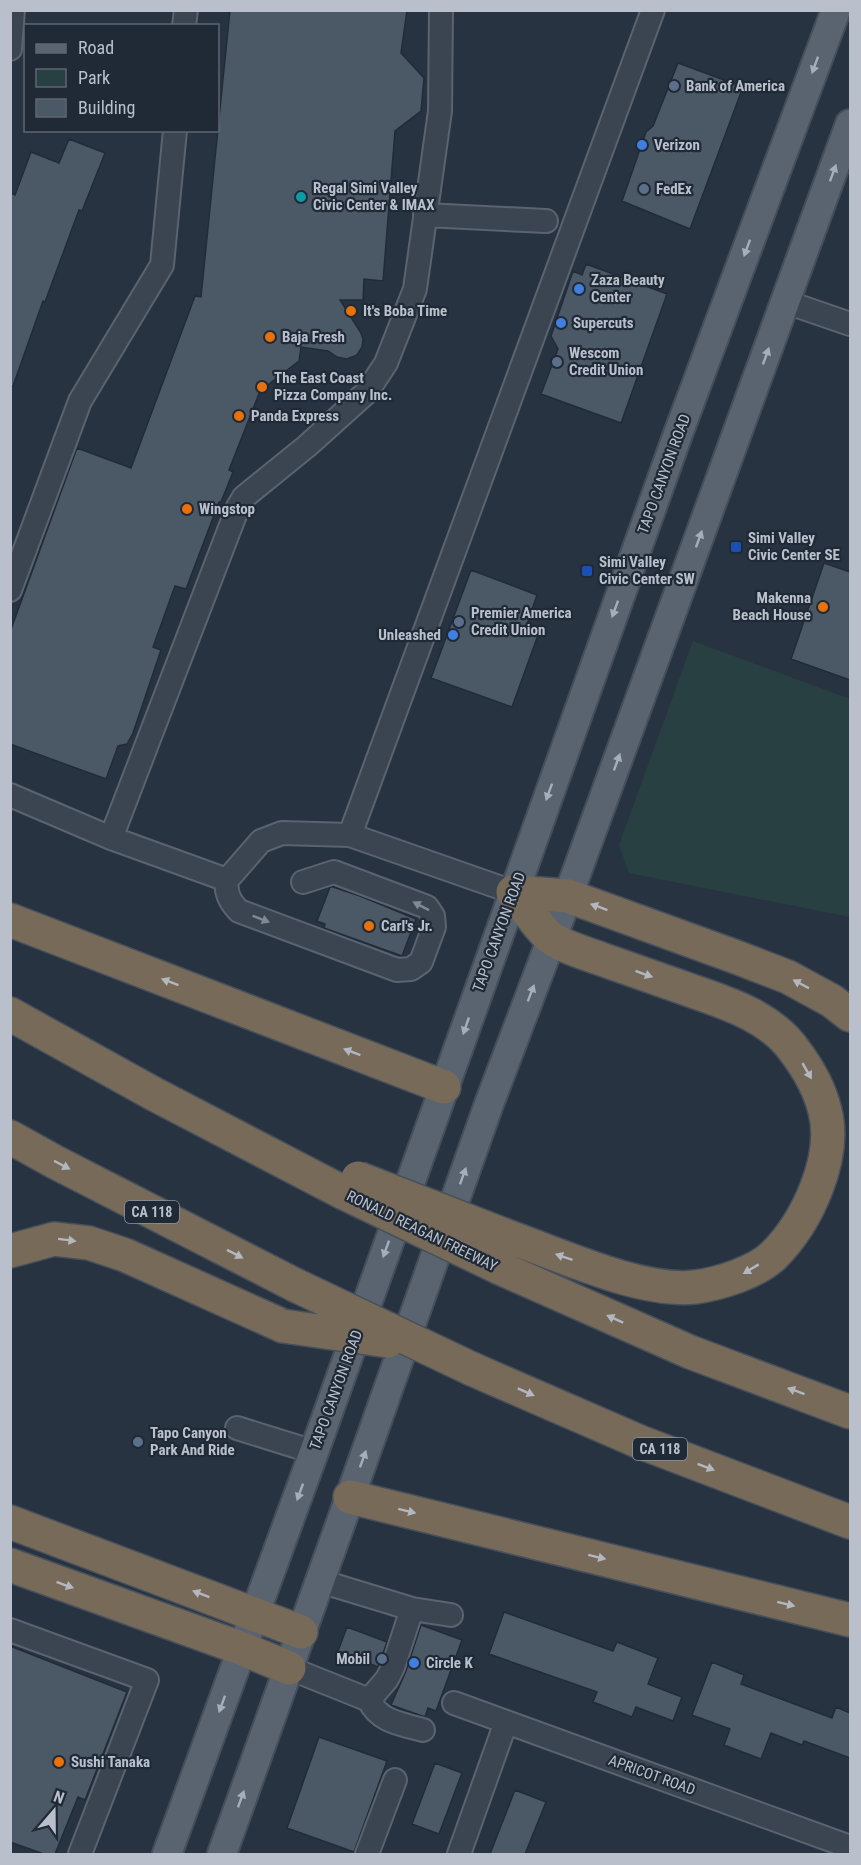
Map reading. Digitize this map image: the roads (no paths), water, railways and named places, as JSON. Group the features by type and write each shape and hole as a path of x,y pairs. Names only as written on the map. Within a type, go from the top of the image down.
{"highway":[{"path":"513,892 568,896 788,977 832,1001 850,1015"},
{"path":"10,1014 154,1094 348,1184 626,1279 663,1286 695,1287 740,1276 772,1257 795,1231 811,1203 821,1172 827,1139 825,1111 811,1076 793,1048 765,1022 729,1004 551,939 513,892"},
{"path":"10,920 444,1087"},
{"name":"CA 118","path":"10,1137 294,1285 419,1345 640,1442 850,1522"},
{"name":"RONALD REAGAN FREEWAY","path":"348,1184 500,1268 690,1352 850,1412"},
{"path":"10,1251 54,1239 89,1243 125,1255 283,1326 419,1345"},
{"path":"350,1497 850,1620"},
{"path":"10,1522 302,1632"},
{"path":"10,1565 243,1649 289,1668"}],"main road":[{"name":"TAPO CANYON ROAD","path":"167,1854 314,1452 678,434 836,10"},
{"path":"222,1854 489,1104 568,896 850,124"}],"street":[{"path":"10,49 13,10"},
{"path":"111,838 238,507 244,497 307,447 367,392 386,363 415,289 440,111 441,10"},
{"path":"350,835 653,10"},
{"path":"10,590 80,401 162,265 175,132"},
{"path":"425,215 546,221"},
{"path":"786,302 850,324"},
{"path":"10,795 111,838 226,880"},
{"path":"303,882 334,872 427,907 433,916 434,927 421,962 411,969 398,970 239,911 228,896 226,880 261,841 282,833 350,835 513,892"},
{"path":"237,1428 314,1452"},
{"path":"320,1581 412,1609 451,1615"},
{"path":"369,1700 387,1679 393,1667 412,1609"},
{"path":"10,1630 147,1680 80,1854"},
{"path":"289,1668 369,1700 373,1709 382,1717 423,1730"},
{"name":"APRICOT ROAD","path":"454,1703 850,1847"},
{"path":"459,1854 506,1722"},
{"path":"367,1854 395,1780"}],"place":[{"name":"Bank of America","path":"674,86"},
{"name":"Verizon","path":"642,145"},
{"name":"FedEx","path":"644,189"},
{"name":"Regal Simi Valley Civic Center & IMAX","path":"301,197"},
{"name":"Zaza Beauty Center","path":"579,289"},
{"name":"It's Boba Time","path":"351,311"},
{"name":"Supercuts","path":"561,323"},
{"name":"Baja Fresh","path":"270,337"},
{"name":"Wescom Credit Union","path":"557,362"},
{"name":"The East Coast Pizza Company Inc.","path":"262,387"},
{"name":"Panda Express","path":"239,416"},
{"name":"Wingstop","path":"187,509"},
{"name":"Simi Valley Civic Center SE","path":"736,547"},
{"name":"Simi Valley Civic Center SW","path":"587,571"},
{"name":"Makenna Beach House","path":"823,607"},
{"name":"Premier America Credit Union","path":"459,622"},
{"name":"Unleashed","path":"453,635"},
{"name":"Carl's Jr.","path":"369,926"},
{"name":"Tapo Canyon Park And Ride","path":"138,1442"},
{"name":"Mobil","path":"382,1659"},
{"name":"Circle K","path":"414,1663"},
{"name":"Sushi Tanaka","path":"59,1762"}]}
